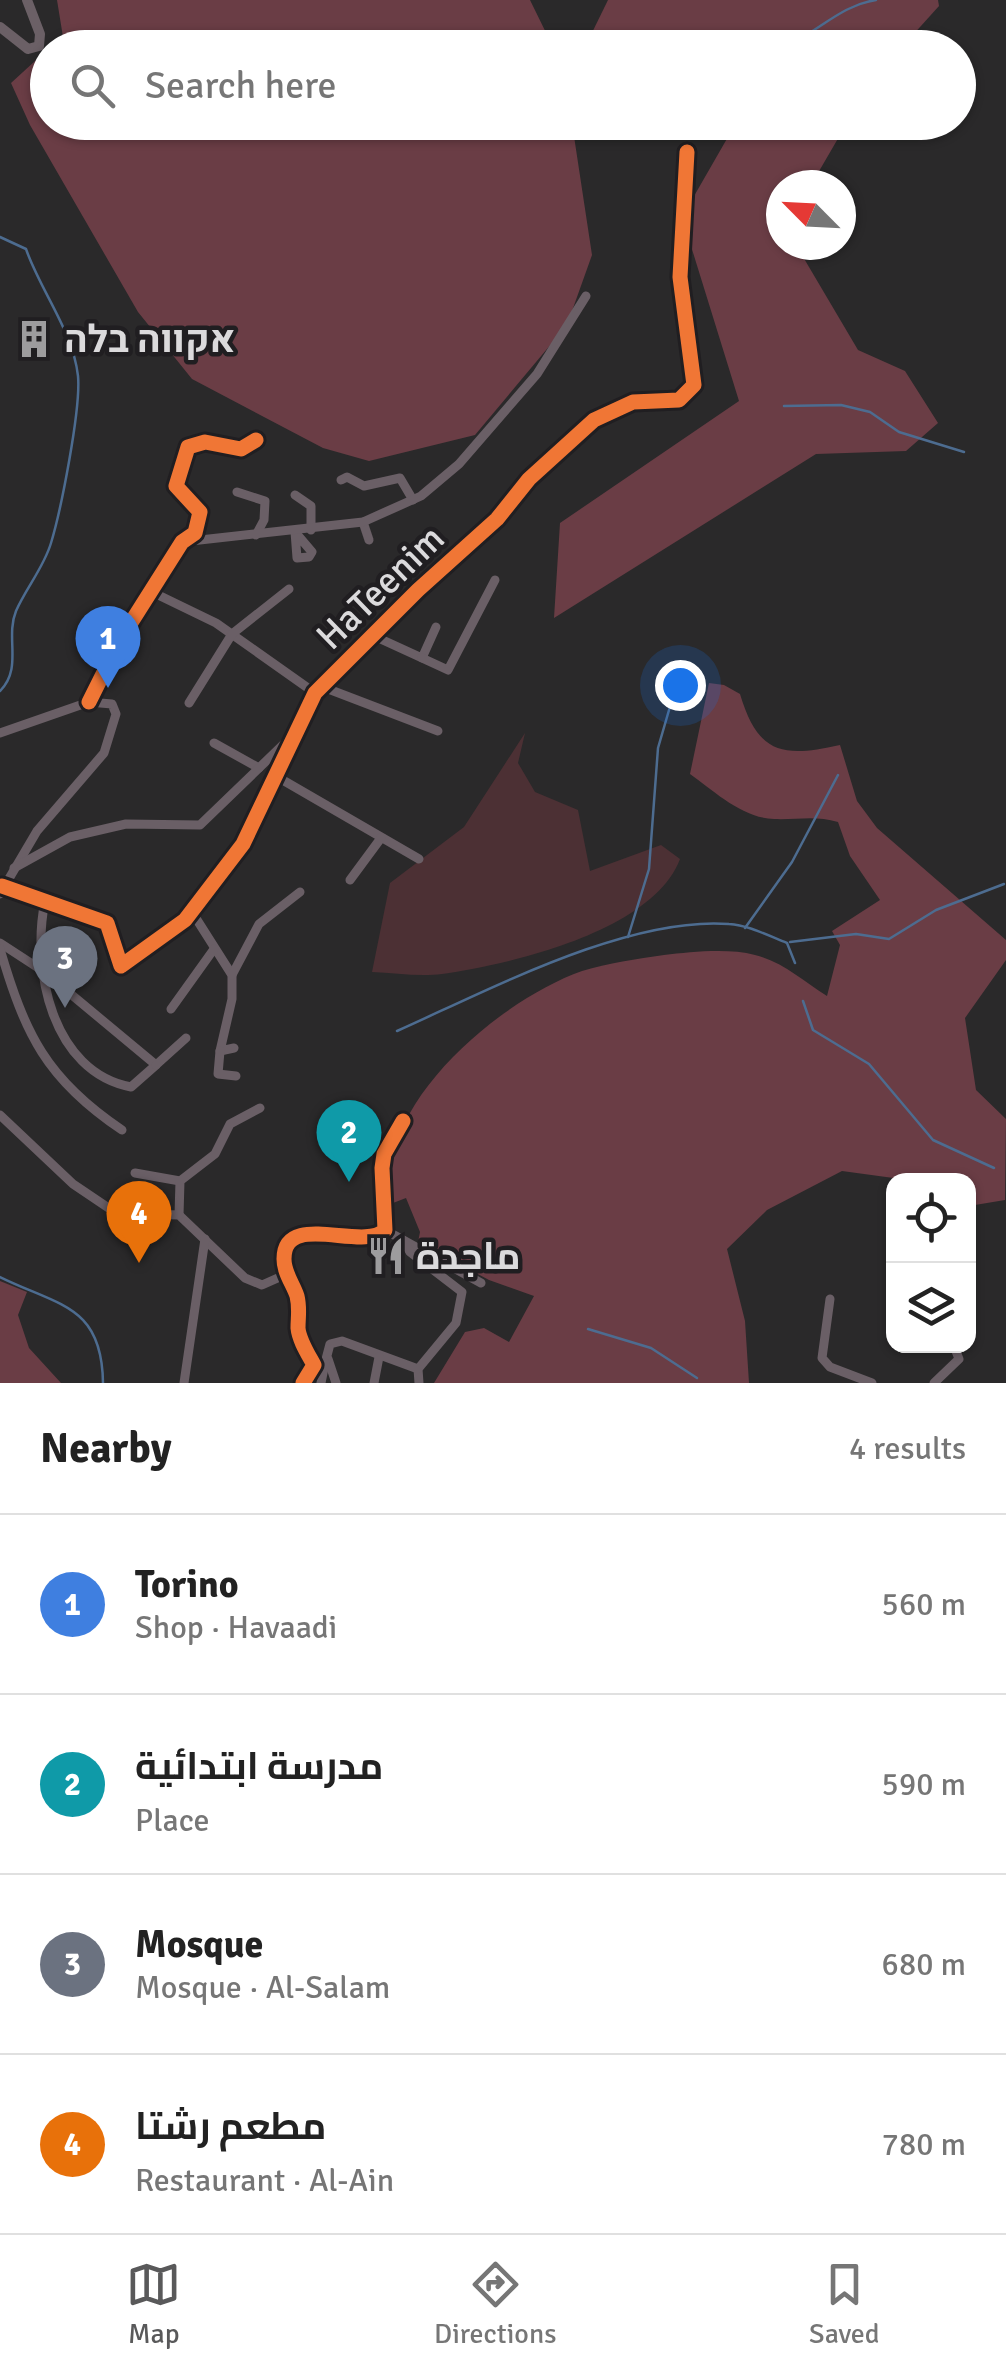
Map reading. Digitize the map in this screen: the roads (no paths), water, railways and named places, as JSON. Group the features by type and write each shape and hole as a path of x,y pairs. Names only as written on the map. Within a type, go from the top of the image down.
{"main road":[{"path":"27,0 38,30"},
{"path":"0,27 30,49"}],"street":[{"name":"HaTeenim","path":"1,890 107,923 122,966 192,912 243,844 319,690 594,420 633,402 679,400 694,385 680,277 687,152"},
{"path":"182,542 363,522 413,500 459,464 537,374 573,323 586,296"},
{"path":"89,702 120,640 182,542 195,534 200,512 176,486 188,447 205,442 220,449 241,449 256,440"},
{"path":"341,480 346,477 376,486 400,478 413,500"},
{"path":"238,492 266,502 256,535"},
{"path":"295,495 312,506 311,530"},
{"path":"363,522 369,540"},
{"path":"374,636 448,670 494,580"},
{"path":"188,703 232,634 289,589"},
{"path":"152,592 232,634 319,690 438,731"},
{"path":"422,658 436,627"},
{"path":"0,733 89,702 112,704 116,714 104,753 11,869 1,890"},
{"path":"11,869 70,837 126,824 200,825 296,732"},
{"path":"214,743 259,768"},
{"path":"274,775 420,860"},
{"path":"350,880 381,838"},
{"path":"236,1076 218,1074 232,998 232,975 260,924 300,892"},
{"path":"45,901 39,932 55,1022 70,1046 105,1082 131,1087 186,1038"},
{"path":"192,912 232,975"},
{"path":"0,946 44,971 156,1065"},
{"path":"0,946 27,1032 84,1104 122,1130"},
{"path":"171,1009 182,1000 214,950"},
{"path":"220,1050 234,1048"},
{"path":"135,1173 180,1181 214,1154 230,1124 260,1108"},
{"path":"0,1115 73,1184 116,1213 179,1215 254,1284 280,1277 291,1280"},
{"path":"336,1383 300,1336 298,1301 284,1260 294,1238 324,1234 378,1238 386,1230 384,1154 403,1121"},
{"path":"179,1215 180,1181"},
{"path":"386,1230 481,1282"},
{"path":"184,1383 205,1239"},
{"path":"403,1240 410,1252 462,1292 456,1324 418,1369 418,1383"},
{"path":"830,1298 822,1358 830,1367 866,1382"},
{"path":"302,1383 309,1380 330,1344 342,1341 418,1369"},
{"path":"934,1383 959,1359 957,1353"},
{"path":"374,1383 379,1357"},
{"path":"320,1383 322,1361"}],"waterway":[{"path":"815,30 849,9 876,0"},
{"path":"0,237 26,249 70,343 78,376 69,459 55,528 44,561 16,611 11,673 0,691"},
{"path":"784,406 841,405 870,412 899,432 964,452"},
{"path":"628,937 649,869 658,748 676,686"},
{"path":"745,928 792,862 838,775"},
{"path":"790,942 856,934 889,939 936,910 1004,884"},
{"path":"397,1031 560,959 647,932 690,925 736,925 787,943 795,963"},
{"path":"803,1001 813,1030 869,1064 933,1140 994,1168"},
{"path":"0,1277 58,1303 86,1323 101,1357 103,1383"},
{"path":"588,1329 651,1348 697,1378"}],"place":[{"name":"אקווה בלה","path":"34,339"},
{"name":"Torino","path":"108,688"},
{"name":"Mosque","path":"65,1008"},
{"name":"مدرسة ابتدائية","path":"349,1182"},
{"name":"ماجدة","path":"386,1256"},
{"name":"مطعم رشتا","path":"139,1263"}]}
